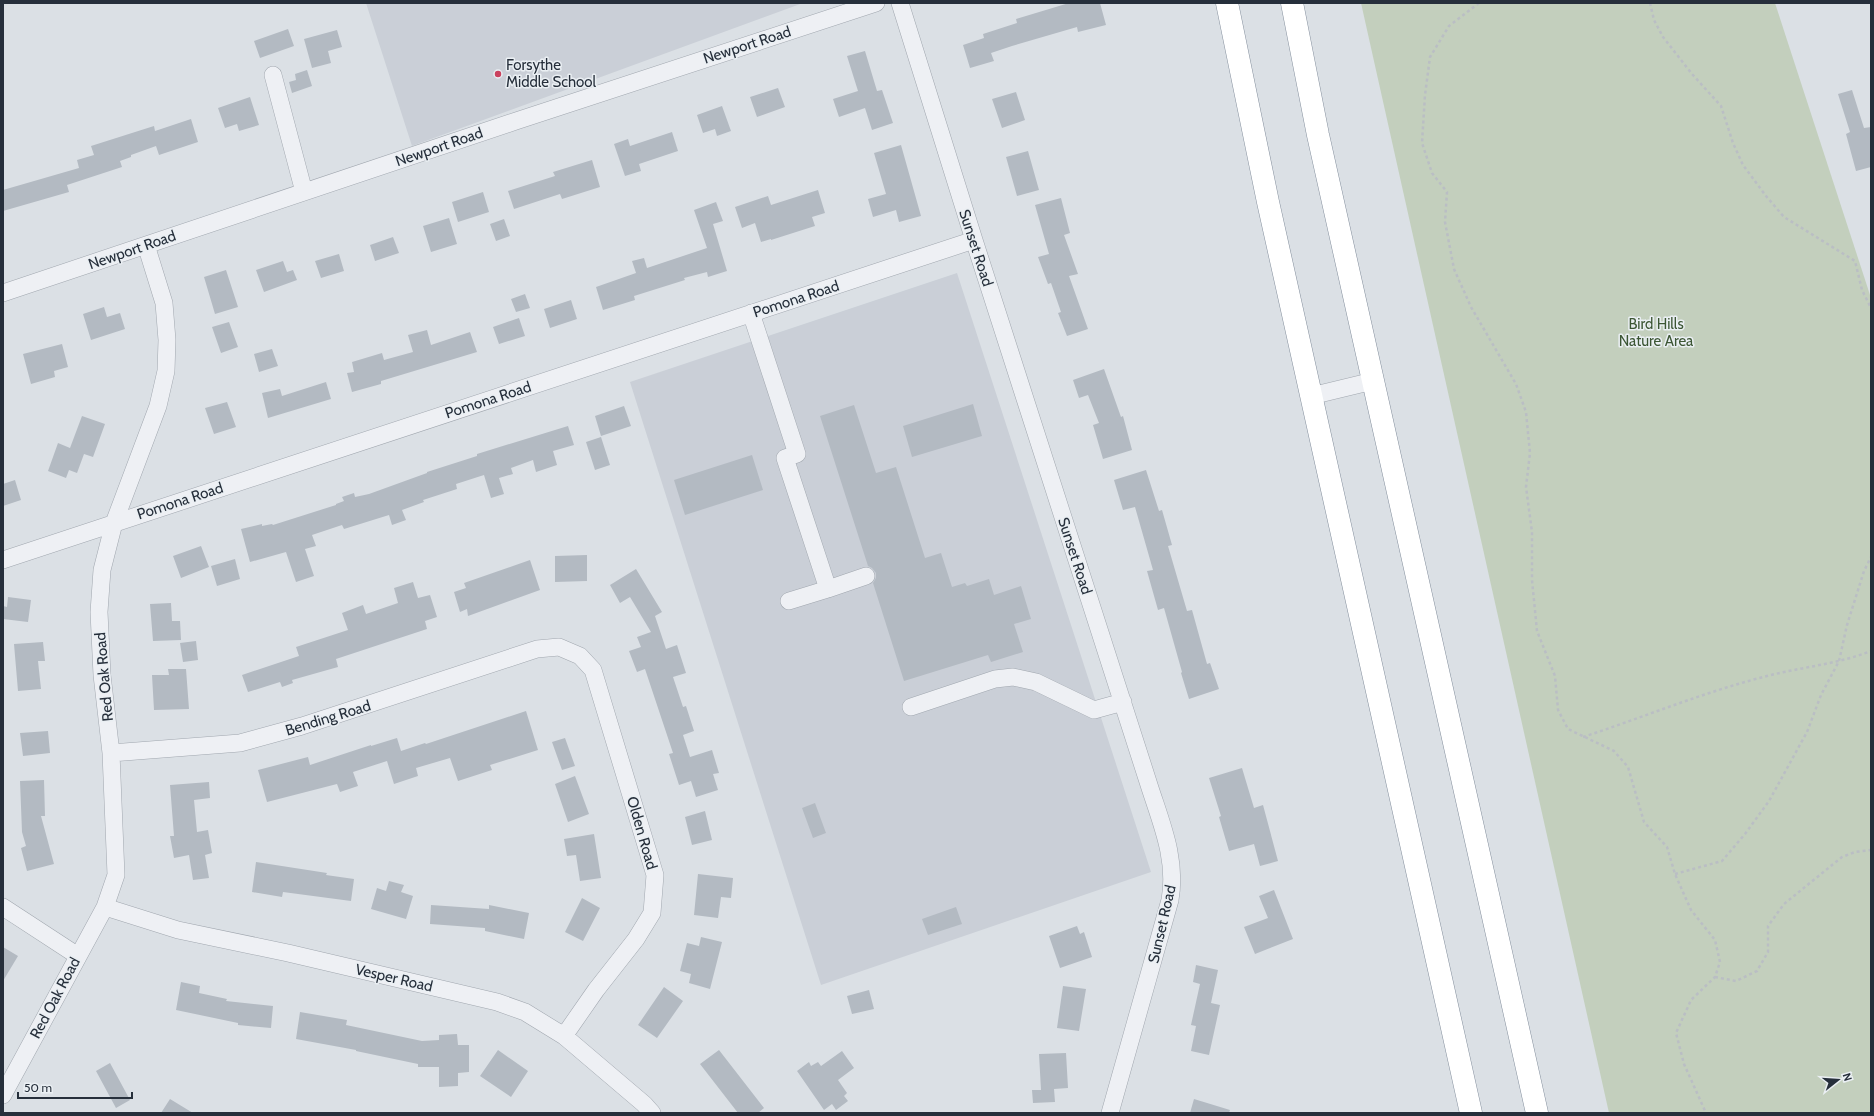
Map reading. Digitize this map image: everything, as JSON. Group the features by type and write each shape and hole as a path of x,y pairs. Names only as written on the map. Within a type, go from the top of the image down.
{"highway":[{"path":"1227,3 1268,202 1471,1113"},
{"path":"1292,3 1318,135 1537,1113"}],"street":[{"name":"Newport Road","path":"3,293 876,3"},
{"name":"Sunset Road","path":"900,3 974,240 1169,849 1173,884 1156,953 1110,1113"},
{"path":"273,74 304,192"},
{"name":"Pomona Road","path":"3,560 974,240"},
{"name":"Red Oak Road","path":"3,1095 105,907 116,875 111,754 102,676 99,612 102,570 114,523 158,406 166,371 167,340 164,303 146,245"},
{"path":"751,313 797,454 785,458 828,589"},
{"path":"1311,396 1373,381"},
{"path":"789,601 866,576"},
{"name":"Olden Road","path":"537,649 559,647 580,656 594,670 654,875 652,914 636,939 596,990 564,1036"},
{"name":"Bending Road","path":"111,754 240,743 302,726 537,649"},
{"path":"911,707 995,678 1013,677 1036,682 1094,710 1122,702"},
{"path":"3,907 78,956"},
{"name":"Vesper Road","path":"105,907 178,930 288,953 497,1002 525,1012 564,1036 644,1104 652,1113"}],"path":[{"path":"1479,3 1449,26 1430,57 1425,95 1422,143 1432,172 1447,192 1445,222 1454,269 1471,307 1516,384 1526,412 1530,453 1526,487 1532,532 1532,580 1537,631 1555,676 1558,710 1568,730 1614,751 1628,767 1644,822 1667,847 1674,874 1691,910 1715,940 1720,962 1715,977 1691,1000 1676,1033 1684,1064 1706,1113"},
{"path":"1650,3 1654,20 1663,37 1692,74 1721,106 1733,143 1743,164 1784,217 1855,261 1862,290 1871,308"},
{"path":"1674,874 1722,861 1745,834 1769,801 1803,739 1839,661 1864,571 1871,557"},
{"path":"1582,737 1700,695 1767,676 1839,661 1871,651"},
{"path":"1715,977 1736,981 1757,971 1768,952 1768,926 1784,904 1842,857 1855,852 1871,850"}],"shaded area":[{"name":"Forsythe Middle School","path":"366,3 803,3 412,146"},
{"path":"957,273 1151,872 821,985 630,382"}],"green space":[{"name":"Bird Hills Nature Area","path":"1361,3 1775,3 1871,298 1871,1113 1609,1113"}],"building":[{"path":"1069,3 1100,3 1106,25 1078,32 1077,27 1012,46 991,53 994,61 970,68 963,45 984,38 983,34 1017,23 1016,19"},
{"path":"288,29 294,46 260,58 254,41"},
{"path":"337,30 342,47 328,51 331,63 312,68 304,39"},
{"path":"865,51 877,91 882,90 893,123 872,130 865,108 839,117 833,99 858,91 847,56"},
{"path":"307,70 312,86 292,93 289,82 296,80 295,74"},
{"path":"778,88 785,107 757,117 750,97"},
{"path":"1852,90 1864,128 1871,127 1871,167 1856,171 1846,134 1850,132 1838,94"},
{"path":"1016,92 1025,120 1002,128 992,99"},
{"path":"250,97 259,125 239,131 237,124 225,128 218,108"},
{"path":"722,106 731,131 717,136 715,129 703,133 697,115"},
{"path":"191,119 198,142 159,155 156,146 131,155 131,157 120,161 122,167 67,185 69,192 3,211 3,190 79,168 77,160 94,155 91,146 154,126 155,131"},
{"path":"672,132 678,151 639,164 641,171 625,176 614,144 628,139 630,146"},
{"path":"901,145 921,216 899,222 896,210 873,217 868,199 886,194 874,153"},
{"path":"1028,151 1039,190 1017,196 1006,157"},
{"path":"592,160 600,187 562,199 560,194 514,209 508,191 555,176 553,172"},
{"path":"818,190 825,213 812,217 815,226 761,242 755,223 742,228 735,207 768,196 771,205"},
{"path":"483,192 489,212 458,222 452,202"},
{"path":"1061,198 1070,233 1064,235 1078,274 1069,276 1088,329 1067,336 1058,313 1061,312 1051,283 1048,284 1038,257 1049,254 1035,205"},
{"path":"716,202 723,221 713,224 727,271 708,277 707,272 684,278 685,280 634,296 635,300 603,310 596,287 636,273 632,261 644,258 647,268 707,248 694,210"},
{"path":"449,218 457,244 431,252 423,226"},
{"path":"504,219 510,236 496,241 490,224"},
{"path":"393,237 399,253 375,261 370,245"},
{"path":"339,254 344,271 321,278 315,261"},
{"path":"283,261 287,272 293,270 297,280 264,292 256,270"},
{"path":"226,270 238,307 215,314 204,277"},
{"path":"525,294 530,308 516,312 511,299"},
{"path":"571,300 577,319 550,328 544,309"},
{"path":"104,307 107,317 120,313 125,329 91,340 83,314"},
{"path":"519,318 525,336 499,344 493,327"},
{"path":"229,322 238,347 221,353 212,327"},
{"path":"427,330 431,345 470,332 477,352 381,381 381,384 352,392 347,373 354,372 352,362 382,353 384,360 413,352 408,335"},
{"path":"62,344 68,367 54,371 55,377 31,384 23,354"},
{"path":"272,349 278,366 259,372 254,354"},
{"path":"1104,369 1121,417 1123,416 1132,450 1103,459 1093,425 1099,423 1088,395 1079,398 1073,380"},
{"path":"326,382 331,399 268,418 262,393 280,389 282,396"},
{"path":"227,402 236,427 214,434 205,408"},
{"path":"973,404 982,436 912,457 903,426"},
{"path":"854,405 876,473 896,467 925,558 941,553 952,587 965,583 967,586 989,579 994,595 1021,586 1031,619 1014,624 1023,652 991,662 988,655 904,681 873,583 876,578 876,573 868,566 820,416"},
{"path":"624,406 631,426 601,436 595,416"},
{"path":"82,416 105,424 93,457 84,454 77,473 69,470 66,478 48,471 58,443 70,448"},
{"path":"568,426 574,445 553,451 557,465 536,472 533,460 511,468 513,474 499,478 504,494 491,498 484,475 456,484 457,489 423,500 424,502 402,510 406,520 392,525 389,515 344,529 342,525 312,535 316,546 305,549 314,576 296,582 286,552 250,562 241,529 262,524 262,526 273,525 336,505 344,501 342,497 354,493 355,497 369,494 427,472 477,456 477,454"},
{"path":"601,437 610,465 595,470 586,442"},
{"path":"752,455 763,490 685,515 674,480"},
{"path":"1146,470 1159,511 1162,510 1172,545 1168,546 1187,611 1192,610 1207,664 1210,663 1219,689 1189,699 1164,608 1158,610 1147,571 1153,570 1135,507 1123,510 1114,480"},
{"path":"15,480 21,500 3,506 3,484"},
{"path":"201,546 209,567 181,578 173,556"},
{"path":"587,555 587,581 555,582 555,556"},
{"path":"235,559 240,579 217,586 211,566"},
{"path":"530,560 540,590 468,616 467,609 460,612 454,592 466,588 464,583"},
{"path":"636,569 662,612 655,616 666,649 677,645 686,673 673,677 683,707 686,706 694,731 683,735 690,757 712,750 719,773 713,774 718,790 696,797 691,781 679,785 669,754 673,753 645,669 637,672 629,651 641,647 637,637 651,632 630,597 620,603 610,585"},
{"path":"413,582 418,598 430,595 437,617 425,621 427,629 336,659 338,667 292,680 293,683 282,687 280,682 248,692 242,675 299,656 296,647 348,630 342,613 363,605 366,614 398,603 394,588"},
{"path":"8,597 31,600 28,622 3,619 3,606 7,607"},
{"path":"171,603 172,621 180,621 181,640 153,641 150,604"},
{"path":"196,641 198,660 183,662 180,643"},
{"path":"43,642 45,661 38,661 41,689 18,691 14,644"},
{"path":"168,669 186,669 189,709 154,710 152,675 169,675"},
{"path":"526,711 538,750 490,765 492,770 458,781 450,758 416,768 418,776 394,784 387,761 353,772 358,786 340,792 337,784 267,802 258,770 308,757 310,765 397,738 401,751"},
{"path":"48,731 50,753 23,756 20,733"},
{"path":"565,738 575,766 562,770 552,742"},
{"path":"1242,768 1254,808 1263,805 1278,861 1260,866 1254,844 1229,851 1219,817 1221,816 1209,778"},
{"path":"575,776 589,814 568,822 555,784"},
{"path":"44,780 45,816 41,816 54,864 27,871 21,848 26,846 22,832 20,781"},
{"path":"209,782 210,798 194,800 197,832 208,830 212,853 205,855 209,878 193,880 189,855 174,858 170,836 174,836 170,785"},
{"path":"815,803 826,833 813,838 802,808"},
{"path":"705,811 712,840 692,845 685,817"},
{"path":"594,834 601,878 580,881 576,855 567,856 564,839"},
{"path":"256,862 327,873 326,875 354,879 351,901 283,892 282,897 252,892"},
{"path":"698,874 733,878 731,898 721,897 718,918 694,915"},
{"path":"389,881 404,885 401,892 413,896 406,919 371,909 377,888 386,891"},
{"path":"1274,890 1293,939 1255,954 1244,927 1268,918 1259,896"},
{"path":"582,898 600,908 583,941 565,932"},
{"path":"431,905 489,909 489,905 529,913 524,939 485,931 485,928 430,924"},
{"path":"956,907 962,924 928,935 922,919"},
{"path":"1077,926 1080,934 1084,932 1092,957 1060,968 1049,936"},
{"path":"701,937 722,942 710,989 689,983 691,974 680,971 687,943 699,946"},
{"path":"3,947 18,956 3,981"},
{"path":"1196,965 1218,970 1211,1003 1220,1005 1209,1055 1191,1051 1196,1026 1191,1025 1200,984 1193,982"},
{"path":"181,982 200,986 199,993 227,999 226,1001 273,1006 271,1028 238,1025 238,1023 176,1010"},
{"path":"1063,986 1086,989 1079,1031 1057,1028"},
{"path":"664,987 683,1001 657,1038 638,1025"},
{"path":"869,990 874,1009 852,1014 847,996"},
{"path":"300,1012 347,1020 346,1025 422,1041 439,1040 439,1035 457,1034 458,1045 469,1045 469,1072 458,1073 458,1086 439,1087 439,1067 418,1067 418,1064 356,1050 296,1039"},
{"path":"498,1050 528,1071 511,1097 480,1076"},
{"path":"719,1050 764,1108 758,1113 738,1113 700,1064"},
{"path":"842,1051 854,1068 838,1080 847,1093 844,1096 848,1101 836,1110 832,1104 824,1110 797,1071 809,1062 811,1066 818,1062 821,1066"},
{"path":"1066,1053 1068,1088 1054,1089 1055,1102 1033,1103 1032,1090 1041,1090 1039,1054"},
{"path":"110,1063 130,1100 116,1108 96,1071"},
{"path":"170,1099 193,1113 161,1113"},
{"path":"1194,1099 1230,1110 1229,1113 1190,1113"}],"place":[{"name":"Forsythe Middle School","path":"498,74"}]}
